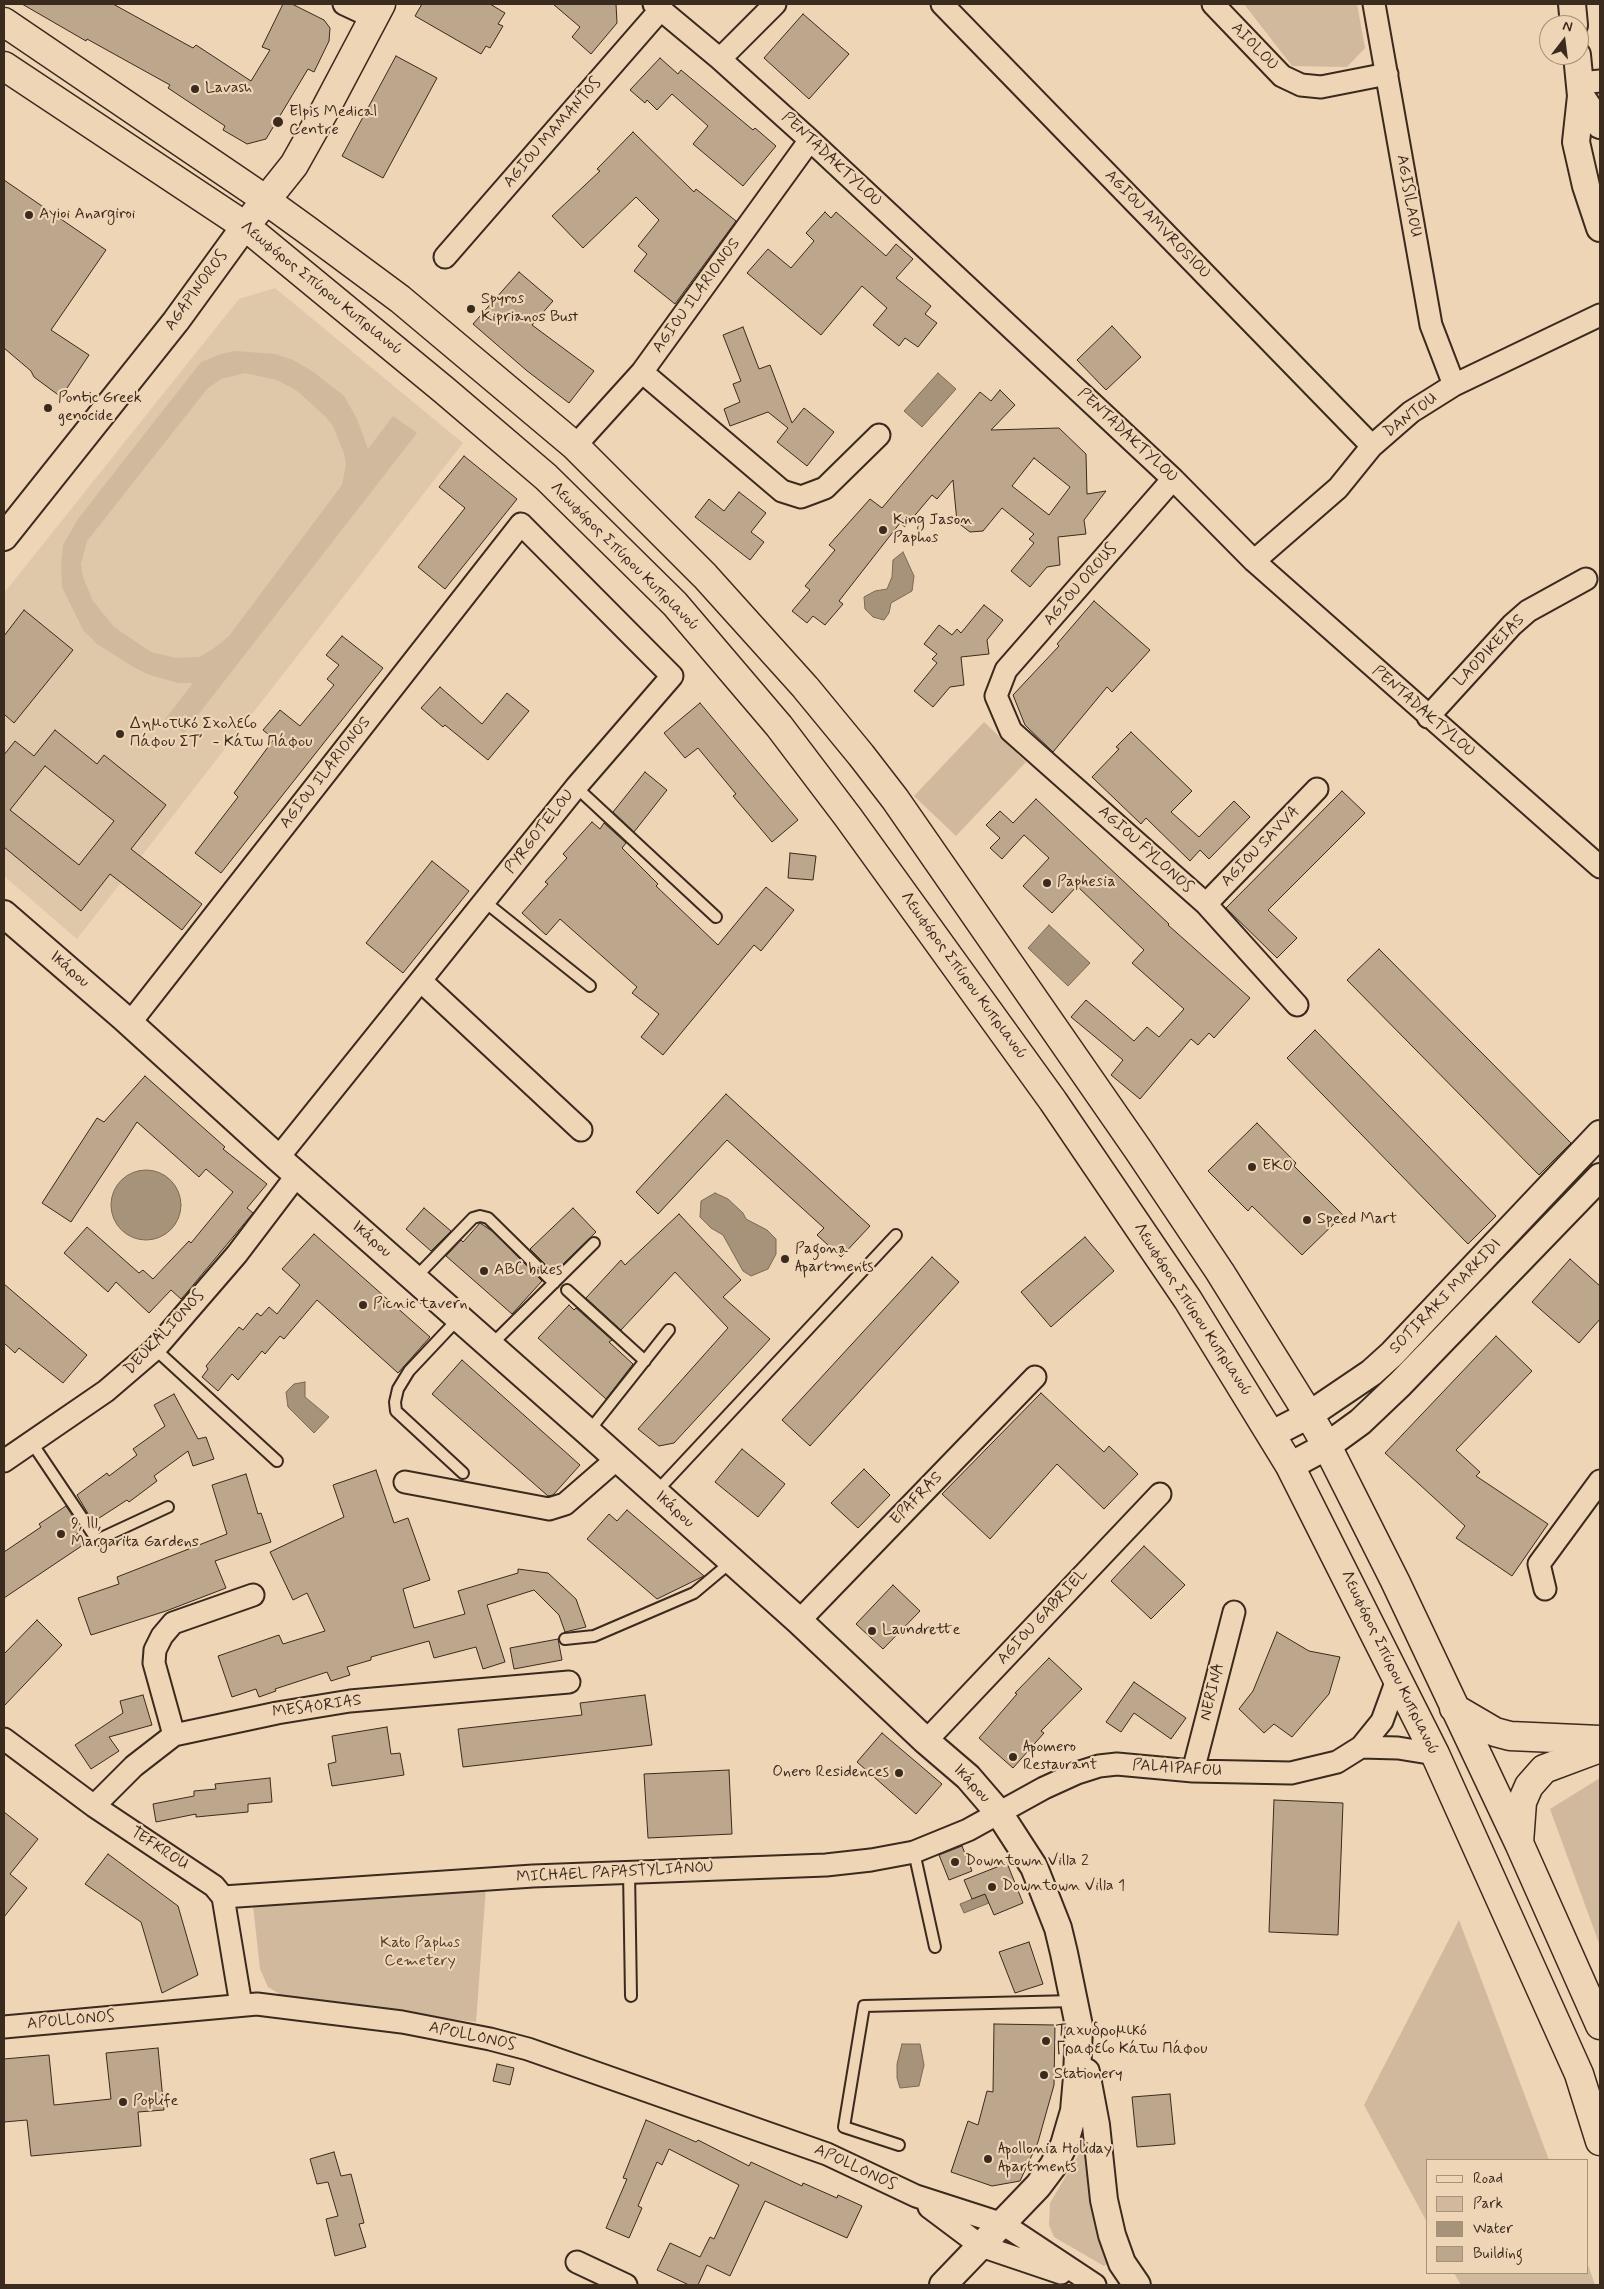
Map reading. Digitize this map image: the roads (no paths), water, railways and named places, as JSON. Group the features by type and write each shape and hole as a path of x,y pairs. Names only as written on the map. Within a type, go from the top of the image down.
{"main road":[{"name":"AGAPINOROS","path":"245,226 294,165 377,11"},
{"path":"4,22 266,200 400,299 575,446 704,576 805,687 895,799 1139,1151 1220,1272 1327,1446 1395,1581 1519,1843 1600,2025"},
{"name":"Λεωφόρος Σπύρου Κυπριανού","path":"4,66 245,226 444,390 546,477 682,611 779,726 1053,1101 1188,1300 1272,1434 1398,1678 1435,1754 1579,2074 1600,2141"},
{"path":"1454,1708 1495,1732 1510,1736 1600,1740"},
{"path":"1519,1843 1522,1802 1529,1786 1544,1769 1600,1748"}],"street":[{"path":"344,4 377,11"},
{"path":"720,59 775,4"},
{"name":"AGIOU AMVROSIOU","path":"942,4 1372,446"},
{"name":"AIOLOU","path":"1213,4 1282,76 1301,85 1321,87 1387,74"},
{"name":"AGISILAOU","path":"1374,4 1431,325 1454,385"},
{"name":"PENTADAKTYLOU","path":"658,7 720,59 810,140 1173,479 1254,561 1428,717 1600,867"},
{"name":"AGIOU MAMANTOS","path":"445,257 658,7"},
{"path":"1580,65 1600,125"},
{"path":"1587,87 1576,142 1586,186 1600,228"},
{"name":"AGIOU ILARIONOS","path":"575,446 642,372 810,140"},
{"name":"AGAPINOROS","path":"4,537 176,321 245,226"},
{"name":"DANTOU","path":"1254,561 1338,488 1372,446 1411,412 1454,385 1600,316"},
{"path":"642,372 782,490 801,497 825,488 879,435"},
{"name":"AGIOU OROUS","path":"996,696 1006,670 1173,479"},
{"name":"AGIOU ILARIONOS","path":"130,1022 521,524"},
{"name":"PYRGOTELOU","path":"278,1158 576,787 672,676 521,524"},
{"name":"LAODIKEIAS","path":"1428,717 1512,625 1528,611 1586,579"},
{"name":"AGIOU FYLONOS","path":"996,696 1011,731 1206,904 1298,1005"},
{"name":"AGIOU SAVVA","path":"1206,904 1317,789"},
{"name":"Ικάρου","path":"4,914 130,1022 297,1175 618,1458 799,1622 926,1741 968,1777 999,1813 1034,1867 1058,1928 1075,2001 1079,2037 1074,2111 1064,2145 1053,2166 1038,2186 943,2285"},
{"path":"421,981 580,1130"},
{"name":"SOTIRAKI MARKIDI","path":"1272,1434 1309,1415 1371,1372 1392,1354 1600,1134"},
{"name":"DEUKALIONOS","path":"4,1461 106,1391 154,1348 237,1254 297,1175"},
{"name":"SOTIRAKI MARKIDI","path":"1290,1466 1327,1446 1360,1422 1400,1384 1600,1177"},
{"name":"EPAFRAS","path":"799,1622 1035,1377"},
{"path":"405,1482 549,1509 565,1504 618,1458"},
{"path":"1545,1589 1539,1564 1600,1481"},
{"name":"AGIOU GABRIEL","path":"926,1741 1160,1494"},
{"path":"174,1735 154,1663 155,1650 162,1636 173,1623 253,1595"},
{"name":"NERINA","path":"1193,1771 1234,1612"},
{"path":"1362,1748 1382,1721 1398,1678"},
{"name":"MESAORIAS","path":"94,1806 134,1766 174,1735 276,1713 350,1701 569,1682"},
{"name":"TEFKROU","path":"7,1748 202,1878 223,1896"},
{"path":"1362,1748 1398,1748 1435,1754"},
{"name":"PALAIPAFOU","path":"999,1813 1044,1788 1077,1773 1099,1766 1117,1764 1193,1771 1291,1773 1337,1762 1362,1748"},
{"name":"MICHAEL PAPASTYLIANOU","path":"223,1896 629,1870 826,1865 871,1860 914,1852 968,1830 999,1813"},
{"path":"223,1896 241,2005"},
{"name":"APOLLONOS","path":"4,2027 241,2005 286,2007 402,2022 451,2030 519,2046 827,2154 916,2196 1003,2224 1091,2283"},
{"path":"1079,2037 1096,2126 1104,2200 1112,2235 1122,2263 1137,2285"},
{"name":"APOLLONOS","path":"916,2196 982,2246 1091,2283"},
{"path":"577,2262 626,2285"}],"lane":[{"path":"576,787 716,916"},
{"path":"485,902 590,986"},
{"path":"414,1278 473,1218 480,1216 488,1218 554,1283"},
{"path":"655,1493 896,1234"},
{"path":"490,1346 594,1243"},
{"path":"567,1290 645,1361"},
{"path":"459,1318 409,1371 398,1388 395,1402 396,1411 463,1473"},
{"path":"588,1432 669,1330"},
{"path":"154,1348 277,1461"},
{"path":"32,1443 97,1540 168,1507"},
{"path":"565,1639 594,1636 694,1592 731,1562"},
{"path":"914,1852 935,1947"},
{"path":"629,1870 631,1996"},
{"path":"899,2145 844,2128 864,2006 1075,2001"}],"water":[{"path":"938,373 956,389 922,427 904,411"},
{"path":"903,552 914,576 912,591 891,603 889,613 884,620 873,617 865,609 864,597 875,591 887,589 892,577 893,560"},
{"path":"1049,925 1090,963 1068,986 1028,948"},
{"path":"153,1170 166,1176 175,1185 179,1191 181,1205 179,1219 171,1230 160,1238 139,1240 132,1238 121,1230 113,1219 111,1198 113,1191 121,1180 132,1172"},
{"path":"715,1193 728,1199 743,1213 746,1219 767,1230 776,1239 776,1254 768,1269 751,1276 743,1271 723,1235 711,1228 700,1217 701,1201"},
{"path":"305,1382 305,1397 329,1417 314,1433 288,1407 286,1392 294,1384"},
{"path":"985,1894 989,1903 964,1913 960,1904"},
{"path":"902,2044 920,2044 924,2065 919,2086 900,2088 897,2078 897,2064"}],"place":[{"name":"Lavash","path":"195,89"},
{"name":"Elpis Medical Centre","path":"278,122"},
{"name":"Ayioi Anargiroi","path":"29,215"},
{"name":"Spyros Kiprianos Bust","path":"471,309"},
{"name":"Pontic Greek genocide","path":"48,408"},
{"name":"King Jason Paphos","path":"883,530"},
{"name":"Δημοτικό Σχολείο Πάφου ΣΤ΄ - Κάτω Πάφου","path":"120,734"},
{"name":"Paphesia","path":"1047,883"},
{"name":"EKO","path":"1252,1167"},
{"name":"Speed Mart","path":"1307,1220"},
{"name":"Pagona Apartments","path":"785,1259"},
{"name":"ABC bikes","path":"484,1271"},
{"name":"Picnic tavern","path":"363,1305"},
{"name":"9, lll, Margarita Gardens","path":"61,1534"},
{"name":"Laundrette","path":"872,1631"},
{"name":"Apomero Restaurant","path":"1013,1757"},
{"name":"Onero Residences","path":"899,1773"},
{"name":"Downtown Villa 2","path":"955,1862"},
{"name":"Downtown Villa 1","path":"992,1887"},
{"name":"Ταχυδρομικό Γραφείο Κάτω Πάφου","path":"1046,2041"},
{"name":"Stationery","path":"1044,2075"},
{"name":"Poplife","path":"123,2102"},
{"name":"Apollonia Holiday Apartments","path":"988,2159"}],"park label":[{"name":"Kato Paphos Cemetery","path":"420,1953"}]}
